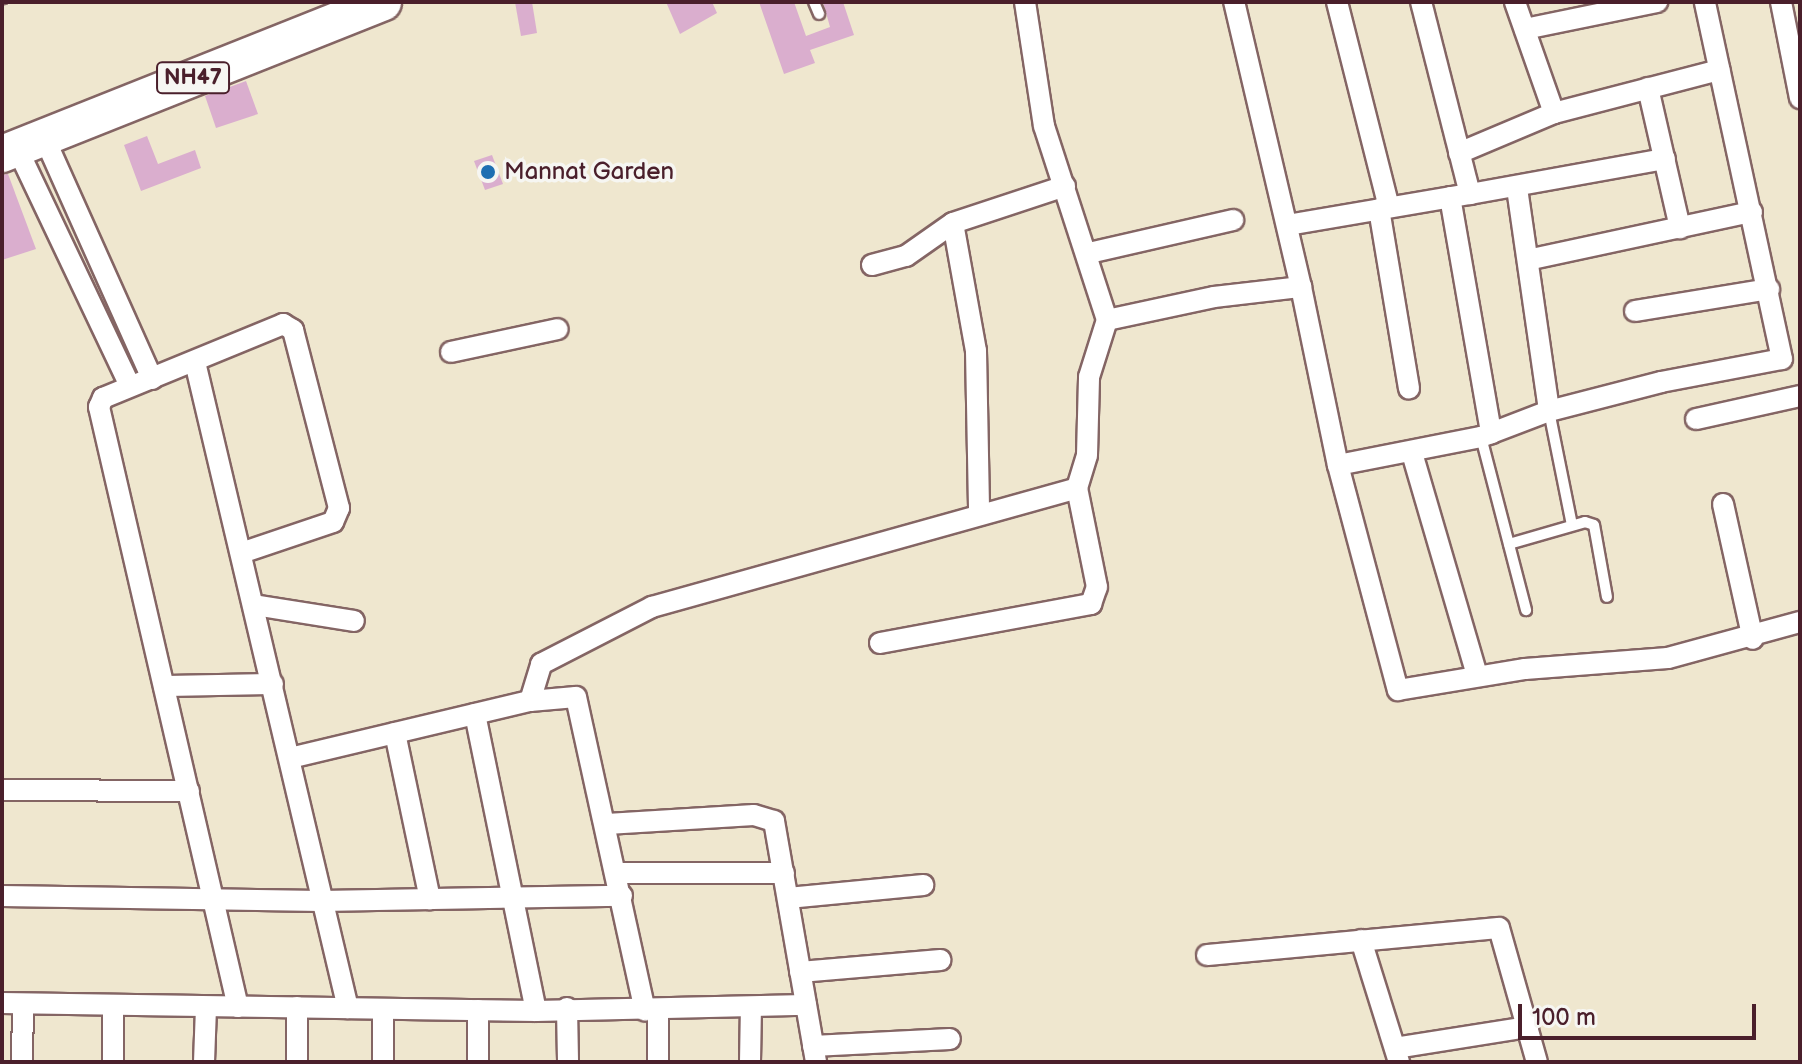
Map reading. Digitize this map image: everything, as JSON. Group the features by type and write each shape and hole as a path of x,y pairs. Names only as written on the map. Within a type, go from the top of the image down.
{"highway":[{"name":"NH47","path":"16,142 320,2"},
{"name":"NH47","path":"16,142 383,2"}],"street":[{"path":"880,643 1091,604 1097,587 1077,488 1087,455 1089,377 1107,320 1089,253 1044,126 1025,2"},
{"path":"1234,2 1288,225 1338,465 1398,690 1477,675 1625,664 1753,639 1800,622"},
{"path":"1337,2 1384,208 1409,389"},
{"path":"1421,2 1459,153 1460,196 1486,435"},
{"path":"1515,2 1554,113"},
{"path":"1525,29 1657,2"},
{"path":"1338,465 1412,453 1486,435 1549,411 1791,357 1769,289 1705,2"},
{"path":"1781,2 1800,98"},
{"path":"1459,153 1554,113 1719,70"},
{"path":"1648,88 1680,228"},
{"path":"16,142 152,379"},
{"path":"16,142 130,386"},
{"path":"1288,225 1517,188 1665,159"},
{"path":"872,265 906,256 953,223 1065,186"},
{"path":"1517,188 1532,259 1549,411"},
{"path":"1532,259 1752,212"},
{"path":"1089,253 1233,220"},
{"path":"953,223 976,351 979,514"},
{"path":"1107,320 1214,297 1301,287"},
{"path":"1635,311 1769,289"},
{"path":"238,1007 99,418 103,398 289,326 339,502 333,522 241,553"},
{"path":"451,352 558,329"},
{"path":"195,362 348,1008"},
{"path":"1696,419 1800,396"},
{"path":"1412,453 1477,675"},
{"path":"530,701 541,664 652,607 1077,488"},
{"path":"1723,504 1753,639"},
{"path":"254,605 354,621"},
{"path":"164,686 273,684"},
{"path":"290,758 530,701 568,694 580,703 622,896 652,1010 658,1062"},
{"path":"475,714 536,1011"},
{"path":"395,733 430,899"},
{"path":"2,790 189,791"},
{"path":"607,824 766,817 777,827 815,1054 950,1039"},
{"path":"618,873 784,873"},
{"path":"788,898 923,885"},
{"path":"2,896 321,901 622,896"},
{"path":"1207,955 1499,928 1537,1062"},
{"path":"1361,940 1397,1055 1528,1027"},
{"path":"800,972 940,960"},
{"path":"2,1003 536,1011 806,1005"},
{"path":"22,1062 23,1004"},
{"path":"113,1007 113,1062"},
{"path":"204,1062 206,1007"},
{"path":"297,1007 297,1062"},
{"path":"750,1062 751,1007"},
{"path":"567,1008 568,1062"},
{"path":"383,1009 383,1062"},
{"path":"478,1010 478,1062"}],"lane":[{"path":"814,2 819,14"},
{"path":"1549,411 1572,525"},
{"path":"1486,435 1526,610"},
{"path":"1509,544 1572,525 1594,525 1607,597"}],"path":[{"path":"2,4 10,2"}],"building":[{"path":"515,2 532,2 537,33 521,36"},
{"path":"666,2 712,2 717,13 680,34"},
{"path":"759,2 794,2 806,36 830,27 823,2 843,2 854,35 810,50 815,63 784,74"},
{"path":"246,81 258,114 216,128 205,96"},
{"path":"147,136 158,164 195,150 201,168 141,191 124,145"},
{"name":"Mannat Garden","path":"492,155 503,184 485,190 474,161"},
{"path":"8,174 36,249 2,260 2,175"}],"place":[{"name":"Mannat Garden","path":"488,172"}]}
